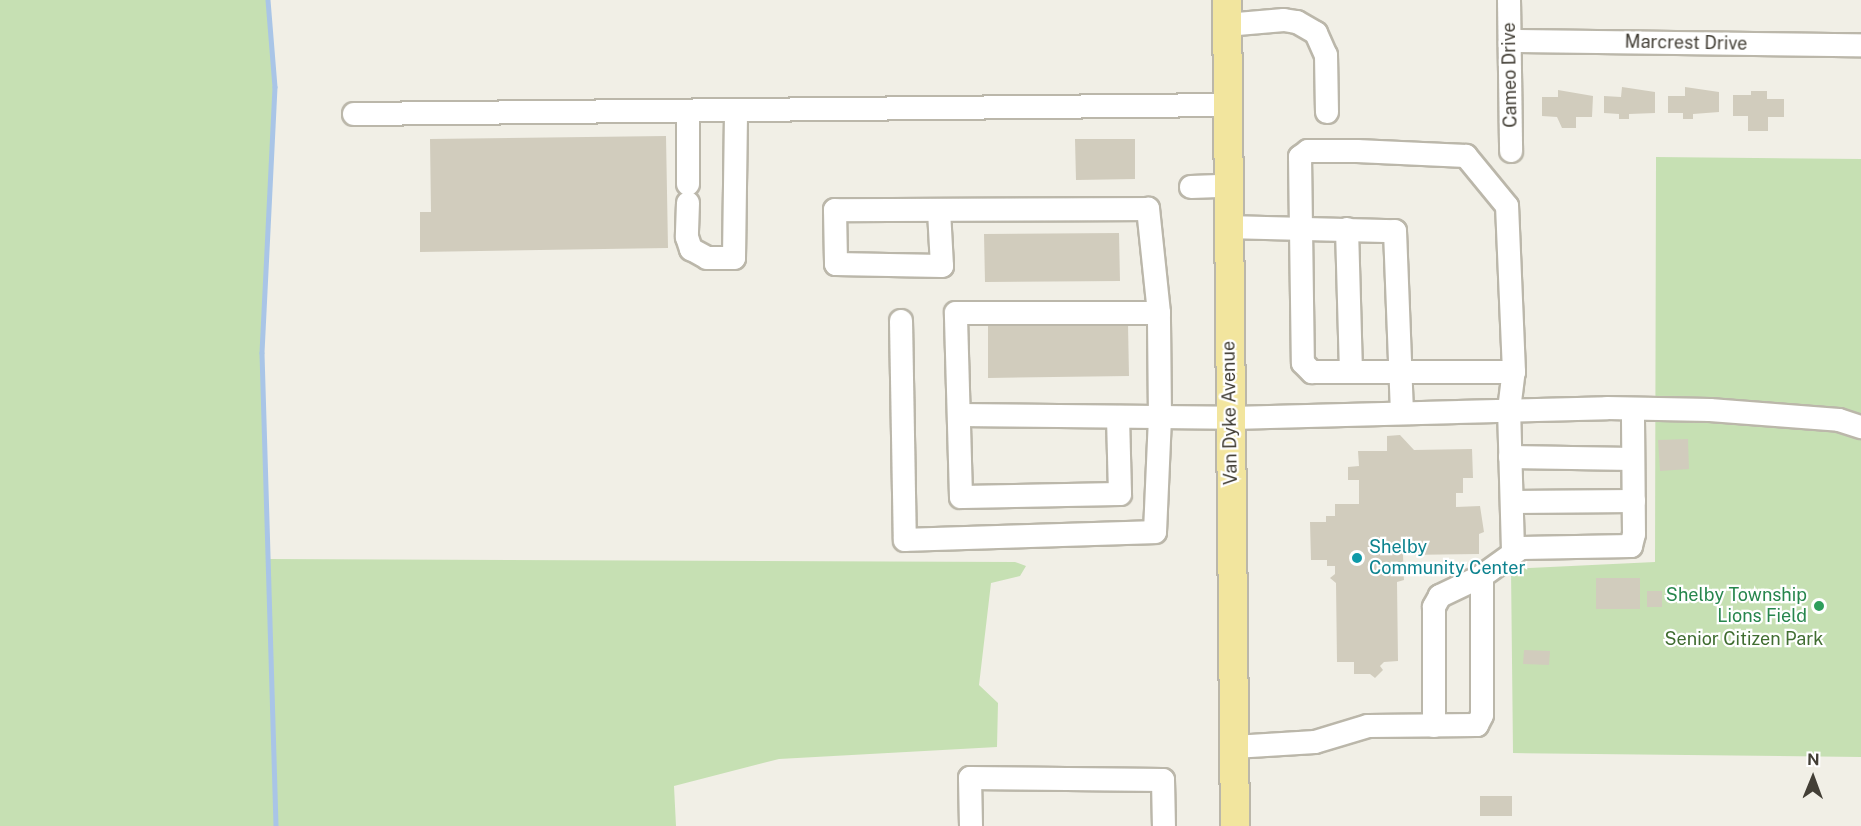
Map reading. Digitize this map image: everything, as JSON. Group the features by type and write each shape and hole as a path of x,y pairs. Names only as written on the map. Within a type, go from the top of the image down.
{"main road":[{"name":"Van Dyke Avenue","path":"1226,13 1226,226 1232,418 1235,826"}],"street":[{"name":"Cameo Drive","path":"1509,0 1511,151"},
{"path":"1226,13 1284,20 1307,26 1316,33 1326,56 1327,112"},
{"name":"Marcrest Drive","path":"1510,41 1861,45"},
{"path":"354,114 1225,105"},
{"path":"688,111 687,237 691,249 707,258 734,258 736,111"},
{"path":"1513,551 1509,410 1514,372 1507,206 1466,156 1308,151 1300,157 1303,363 1312,372 1514,372"},
{"path":"1191,187 1226,186"},
{"path":"901,321 905,540 1155,532 1160,417 1159,313 1148,208 835,210 836,264 942,266 939,210"},
{"path":"1226,226 1395,231 1401,413"},
{"path":"1347,230 1351,371"},
{"path":"1118,417 1120,494 961,497 957,313 1159,313"},
{"path":"1434,726 1434,607 1440,596 1482,576 1513,551 1631,546 1634,501 1633,409"},
{"path":"959,415 1232,418 1509,410 1710,410 1839,420 1861,427"},
{"path":"1510,457 1633,459"},
{"path":"1512,502 1634,501"},
{"path":"1234,747 1315,741 1368,726 1477,725 1482,715 1482,576"},
{"path":"971,826 970,778 1163,780 1164,826"}],"green space":[{"path":"0,0 268,0 275,87 262,353 268,559 1015,562 1026,566 1020,576 991,583 979,685 998,703 997,747 779,759 674,786 676,826 0,826"},
{"name":"Senior Citizen Park","path":"1656,157 1861,159 1861,757 1513,753 1511,569 1655,562"}],"building":[{"path":"1622,87 1655,92 1655,113 1629,114 1629,119 1619,119 1619,114 1604,113 1604,96 1621,97"},
{"path":"1685,87 1719,92 1719,112 1693,114 1693,119 1683,119 1683,113 1668,113 1668,96 1685,96"},
{"path":"1558,90 1593,96 1592,117 1576,117 1576,128 1562,128 1557,117 1542,116 1542,97 1558,97"},
{"path":"1751,91 1767,91 1767,99 1784,99 1784,117 1768,117 1768,131 1748,131 1748,116 1733,116 1733,95 1751,95"},
{"path":"666,136 668,248 420,252 420,212 431,212 430,139"},
{"path":"1075,139 1135,139 1135,179 1076,180"},
{"path":"1119,233 1120,281 985,282 984,234"},
{"path":"1128,324 1129,376 988,378 988,326"},
{"name":"Shelby Community Center","path":"1400,435 1414,450 1472,449 1473,478 1463,478 1463,493 1456,493 1456,507 1480,506 1484,532 1479,534 1479,554 1403,555 1404,580 1397,582 1398,661 1384,662 1380,666 1383,670 1375,678 1370,674 1354,674 1354,662 1337,662 1336,583 1330,578 1335,574 1335,566 1327,566 1327,560 1311,560 1310,522 1326,522 1326,516 1335,516 1335,504 1359,504 1359,480 1348,480 1348,467 1359,466 1358,451 1387,451 1387,436"},
{"path":"1688,439 1689,469 1660,471 1658,440"},
{"path":"1596,578 1640,578 1640,609 1596,609"},
{"path":"1647,591 1662,591 1662,607 1647,607"},
{"path":"1524,650 1550,651 1549,665 1523,664"},
{"path":"1480,796 1512,796 1512,816 1480,816"}],"waterway":[{"path":"268,0 275,87 262,353 276,826"}],"place":[{"name":"Shelby Community Center","path":"1357,558"},
{"name":"Shelby Township Lions Field","path":"1819,606"}]}
